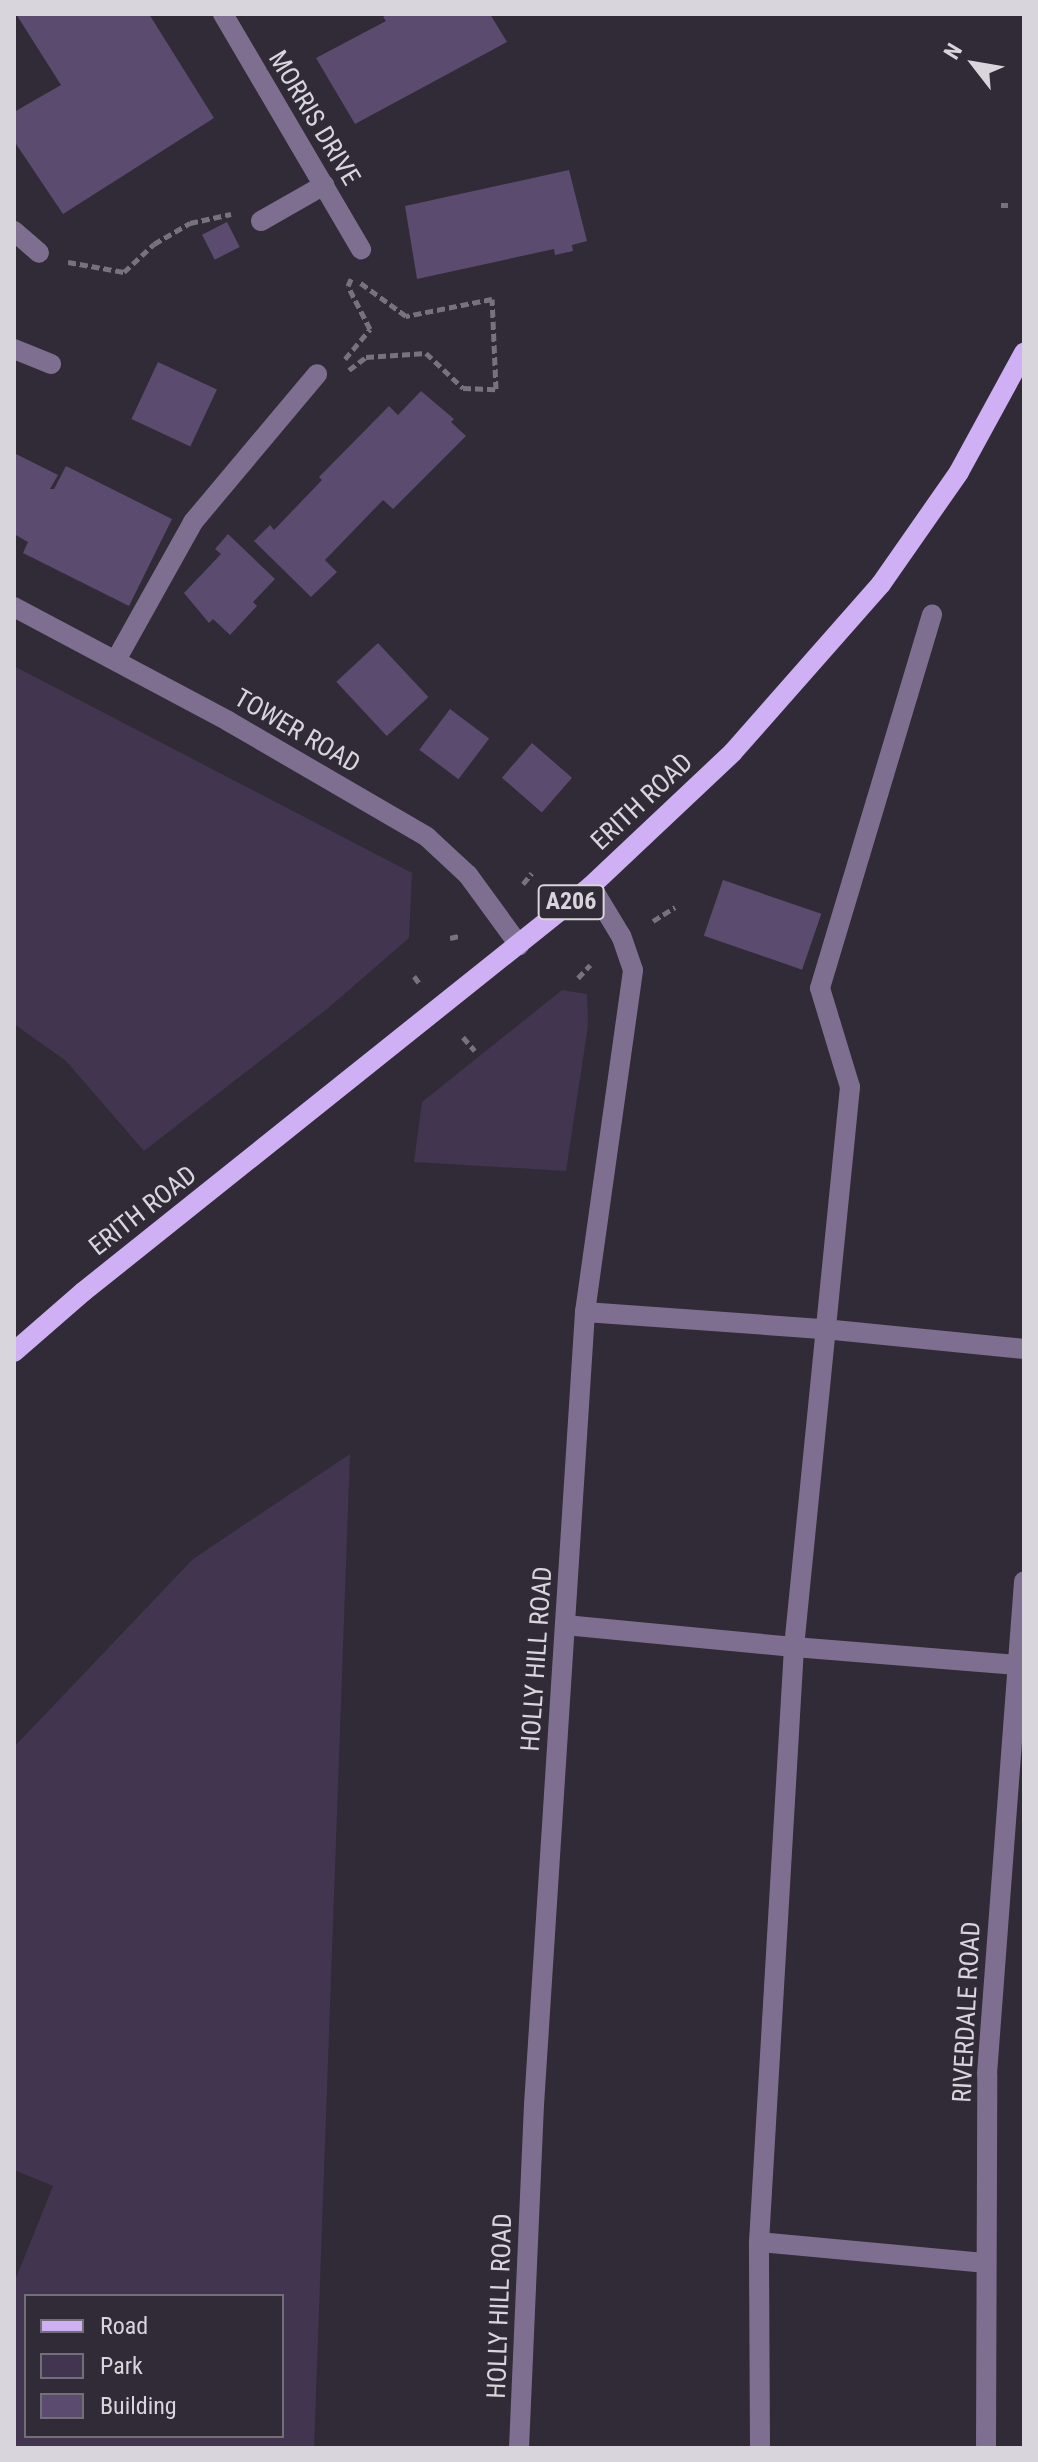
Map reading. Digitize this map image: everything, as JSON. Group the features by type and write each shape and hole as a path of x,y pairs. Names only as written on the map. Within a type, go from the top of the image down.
{"main road":[{"name":"ERITH ROAD","path":"14,1352 83,1292 591,886 733,752 881,584 959,472 1024,353"}],"street":[{"name":"MORRIS DRIVE","path":"223,14 361,249"},
{"path":"261,221 324,185"},
{"path":"14,231 39,253"},
{"path":"14,349 51,364"},
{"path":"116,660 193,522 317,374"},
{"name":"TOWER ROAD","path":"14,607 116,660 427,837 468,875 519,945"},
{"path":"760,2448 759,2242 794,1647 850,1087 820,988 932,614"},
{"name":"HOLLY HILL ROAD","path":"519,2448 534,2105 585,1312 633,970 621,936 591,886"},
{"path":"585,1312 824,1329 1024,1349"},
{"name":"RIVERDALE ROAD","path":"986,2448 984,2263 987,2074 1024,1581"},
{"path":"565,1625 1017,1665"},
{"path":"759,2242 984,2263"}],"path":[{"path":"1001,205 1008,205"},
{"path":"39,253 87,268 124,272 154,244 190,223 240,212"},
{"path":"353,277 406,316 492,299 496,389 463,388 426,353 366,357 334,381 317,374 340,366 370,329 348,286 353,277"},
{"path":"523,884 532,873"},
{"path":"653,921 675,907"},
{"path":"450,938 459,936"},
{"path":"578,978 590,965"},
{"path":"414,976 419,983"},
{"path":"463,1037 475,1051"}],"green space":[{"path":"14,666 412,873 409,938 327,1009 144,1151 66,1061 14,1024"},
{"path":"562,990 587,994 588,1026 566,1171 414,1162 422,1102"},
{"path":"350,1454 314,2448 14,2448 14,2283 53,2186 14,2170 14,1747 193,1559"}],"building":[{"path":"16,14 149,14 214,118 63,214 14,141 14,112 61,85"},
{"path":"388,14 490,14 507,42 355,124 316,58 386,21 383,17"},
{"path":"569,170 587,241 572,245 573,251 555,255 554,249 417,279 405,206"},
{"path":"227,222 240,247 215,260 202,235"},
{"path":"158,362 217,389 190,447 131,419"},
{"path":"421,391 454,419 451,422 466,436 393,509 383,500 325,560 337,572 311,597 254,541 270,525 274,530 322,480 319,477 389,406 398,415"},
{"path":"14,453 58,475 50,489 54,489 66,466 172,519 129,606 23,553 28,542 14,534"},
{"path":"228,534 275,579 253,602 257,606 230,635 213,619 209,623 184,593 221,554 215,549"},
{"path":"378,643 428,697 387,736 336,682"},
{"path":"450,709 489,738 458,779 419,750"},
{"path":"532,743 572,778 542,812 502,778"},
{"path":"723,880 821,914 802,970 704,936"}]}
